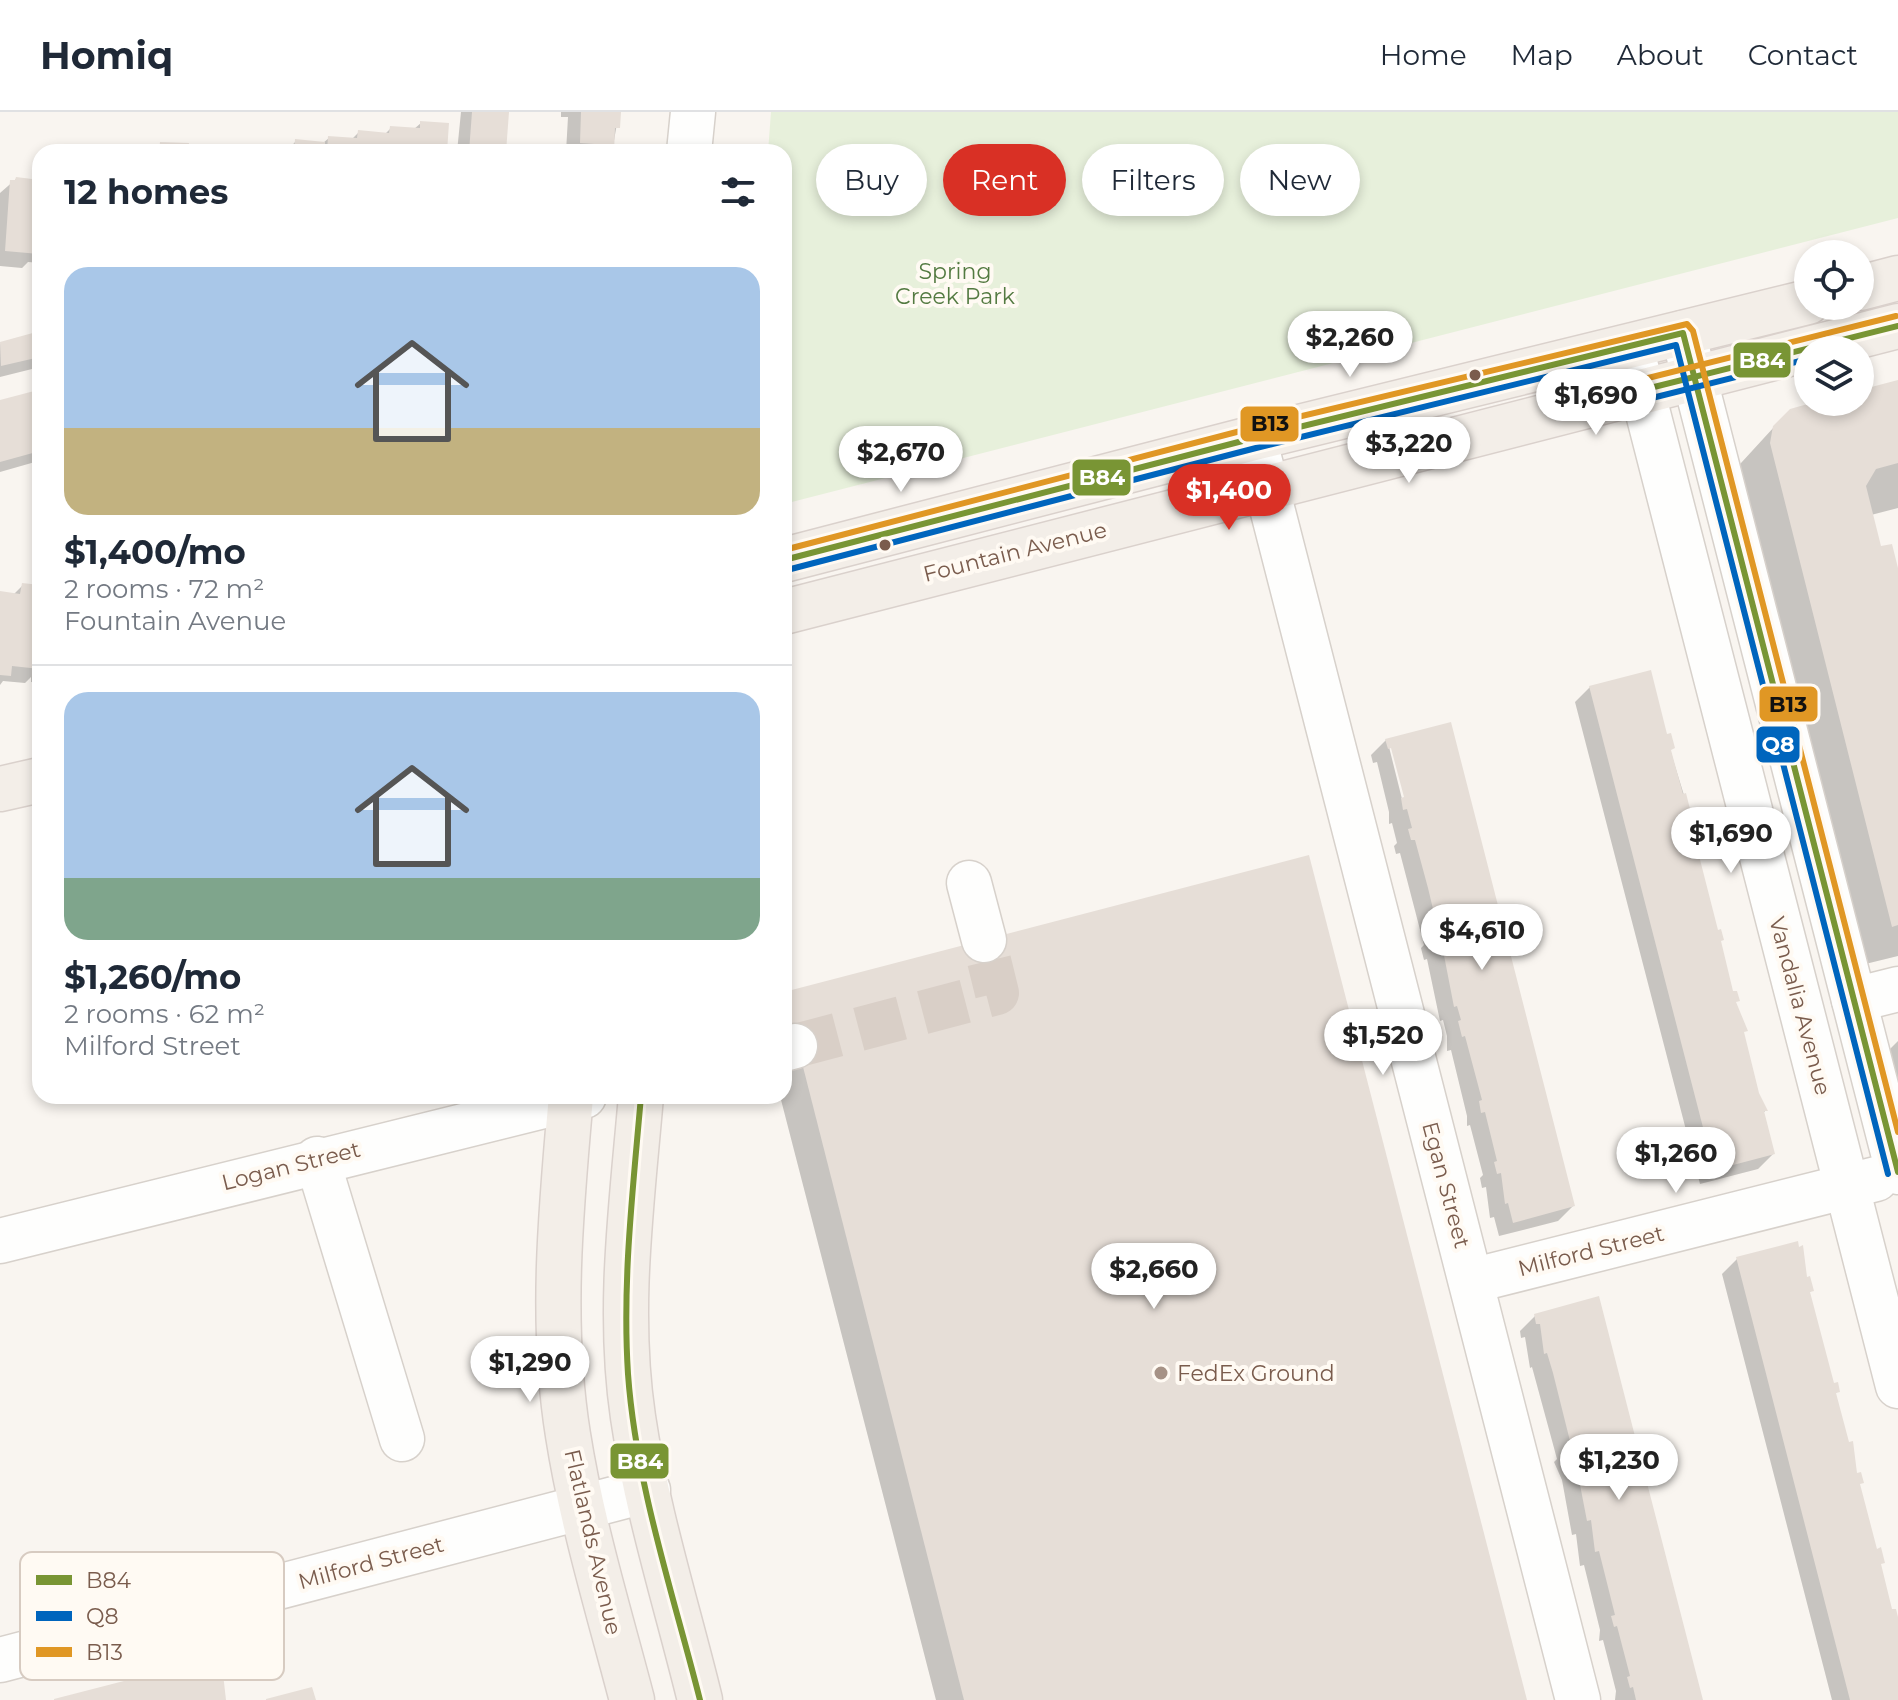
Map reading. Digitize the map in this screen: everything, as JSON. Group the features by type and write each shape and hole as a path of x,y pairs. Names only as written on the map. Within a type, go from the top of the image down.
{"main road":[{"path":"1874,284 1898,278"},
{"path":"792,558 1254,438 1794,305"},
{"name":"Fountain Avenue","path":"792,610 1641,390 1896,333"},
{"path":"0,789 32,782"},
{"name":"Flatlands Avenue","path":"574,1104 560,1261 560,1339 568,1434 582,1507 632,1700"},
{"path":"640,1104 626,1321 633,1417 700,1700"}],"street":[{"path":"690,144 693,112"},
{"path":"1683,333 1898,1173"},
{"name":"Vandalia Avenue","path":"1631,347 1898,1386"},
{"name":"Egan Street","path":"1254,438 1578,1700"},
{"path":"969,883 984,940"},
{"path":"1854,1000 1898,989"},
{"name":"Logan Street","path":"0,1241 546,1104"},
{"path":"317,1159 402,1439"},
{"name":"Milford Street","path":"1471,1281 1898,1173"},
{"name":"Milford Street","path":"284,1585 648,1490"},
{"name":"Milford Street","path":"0,1660 20,1655"}],"green space":[{"name":"Spring Creek Park","path":"771,112 1898,112 1898,218 1812,240 1794,240 1794,245 792,502 792,144 769,144"}],"building":[{"path":"472,112 509,112 507,144 470,144"},
{"path":"581,112 621,112 620,128 615,128 614,144 580,143"},
{"path":"420,121 449,123 448,144 328,144 328,136 357,138 358,130 389,133 390,126 420,128"},
{"path":"295,139 325,142 325,144 295,144"},
{"path":"160,142 189,143 189,144"},
{"path":"16,177 32,179 32,253 5,251 10,180"},
{"path":"32,333 32,359 1,366 0,342"},
{"path":"1898,380 1898,463 1876,469 1866,486 1881,546 1892,544 1898,568 1898,925 1892,927 1770,443 1773,426 1794,408 1794,416 1874,416 1874,386"},
{"path":"32,392 32,453 0,462 0,400"},
{"path":"22,583 32,584 32,668 12,666 11,676 0,675 0,591 20,594"},
{"path":"1651,670 1667,734 1671,733 1675,748 1671,750 1683,794 1686,793 1690,809 1687,809 1698,839 1695,840 1718,930 1721,929 1724,940 1721,941 1733,991 1737,991 1740,1001 1736,1002 1748,1031 1744,1032 1759,1093 1768,1111 1764,1111 1775,1154 1714,1170 1589,686"},
{"path":"1451,722 1575,1206 1513,1223 1508,1203 1505,1204 1501,1173 1497,1174 1494,1162 1497,1161 1485,1112 1481,1113 1479,1101 1482,1100 1465,1036 1462,1037 1458,1021 1461,1020 1457,1006 1454,1007 1428,888 1415,840 1411,840 1408,829 1412,828 1407,809 1403,810 1401,798 1404,797 1391,748 1388,749 1385,739"},
{"name":"FedEx Ground","path":"1309,855 1527,1700 964,1700 792,1023 792,990"},
{"path":"1798,1241 1799,1247 1803,1245 1807,1277 1810,1276 1814,1291 1810,1292 1834,1383 1838,1382 1840,1392 1836,1393 1849,1442 1853,1441 1857,1473 1861,1472 1864,1483 1860,1484 1877,1549 1881,1547 1885,1563 1881,1564 1892,1609 1896,1609 1898,1617 1898,1700 1850,1700 1736,1257"},
{"path":"1599,1296 1703,1700 1636,1700 1627,1677 1630,1676 1617,1626 1614,1627 1611,1616 1615,1615 1599,1551 1595,1552 1591,1520 1587,1521 1576,1464 1567,1446 1571,1445 1553,1373 1547,1353 1544,1354 1540,1324 1536,1324 1534,1314"},
{"path":"128,1680 224,1680 226,1700 54,1700"},
{"path":"312,1687 316,1700 266,1700 266,1699"}],"tunnel":[{"path":"795,1046 997,993 984,940"}],"transit line":[{"name":"B13","path":"1624,384 1896,316"},
{"name":"B13","path":"792,548 1252,428 1687,324 1693,331 1898,1132"},
{"name":"B84","path":"1626,394 1898,326"},
{"name":"B84","path":"792,558 1254,438 1683,333 1898,1172"},
{"name":"Q8","path":"792,569 1256,448 1676,345 1888,1174"},
{"name":"Q8","path":"1628,404 1794,362"},
{"name":"B84","path":"640,1104 627,1270 628,1374 632,1415 647,1498 700,1700"}],"place":[{"name":"FedEx Ground","path":"1161,1373"}]}
